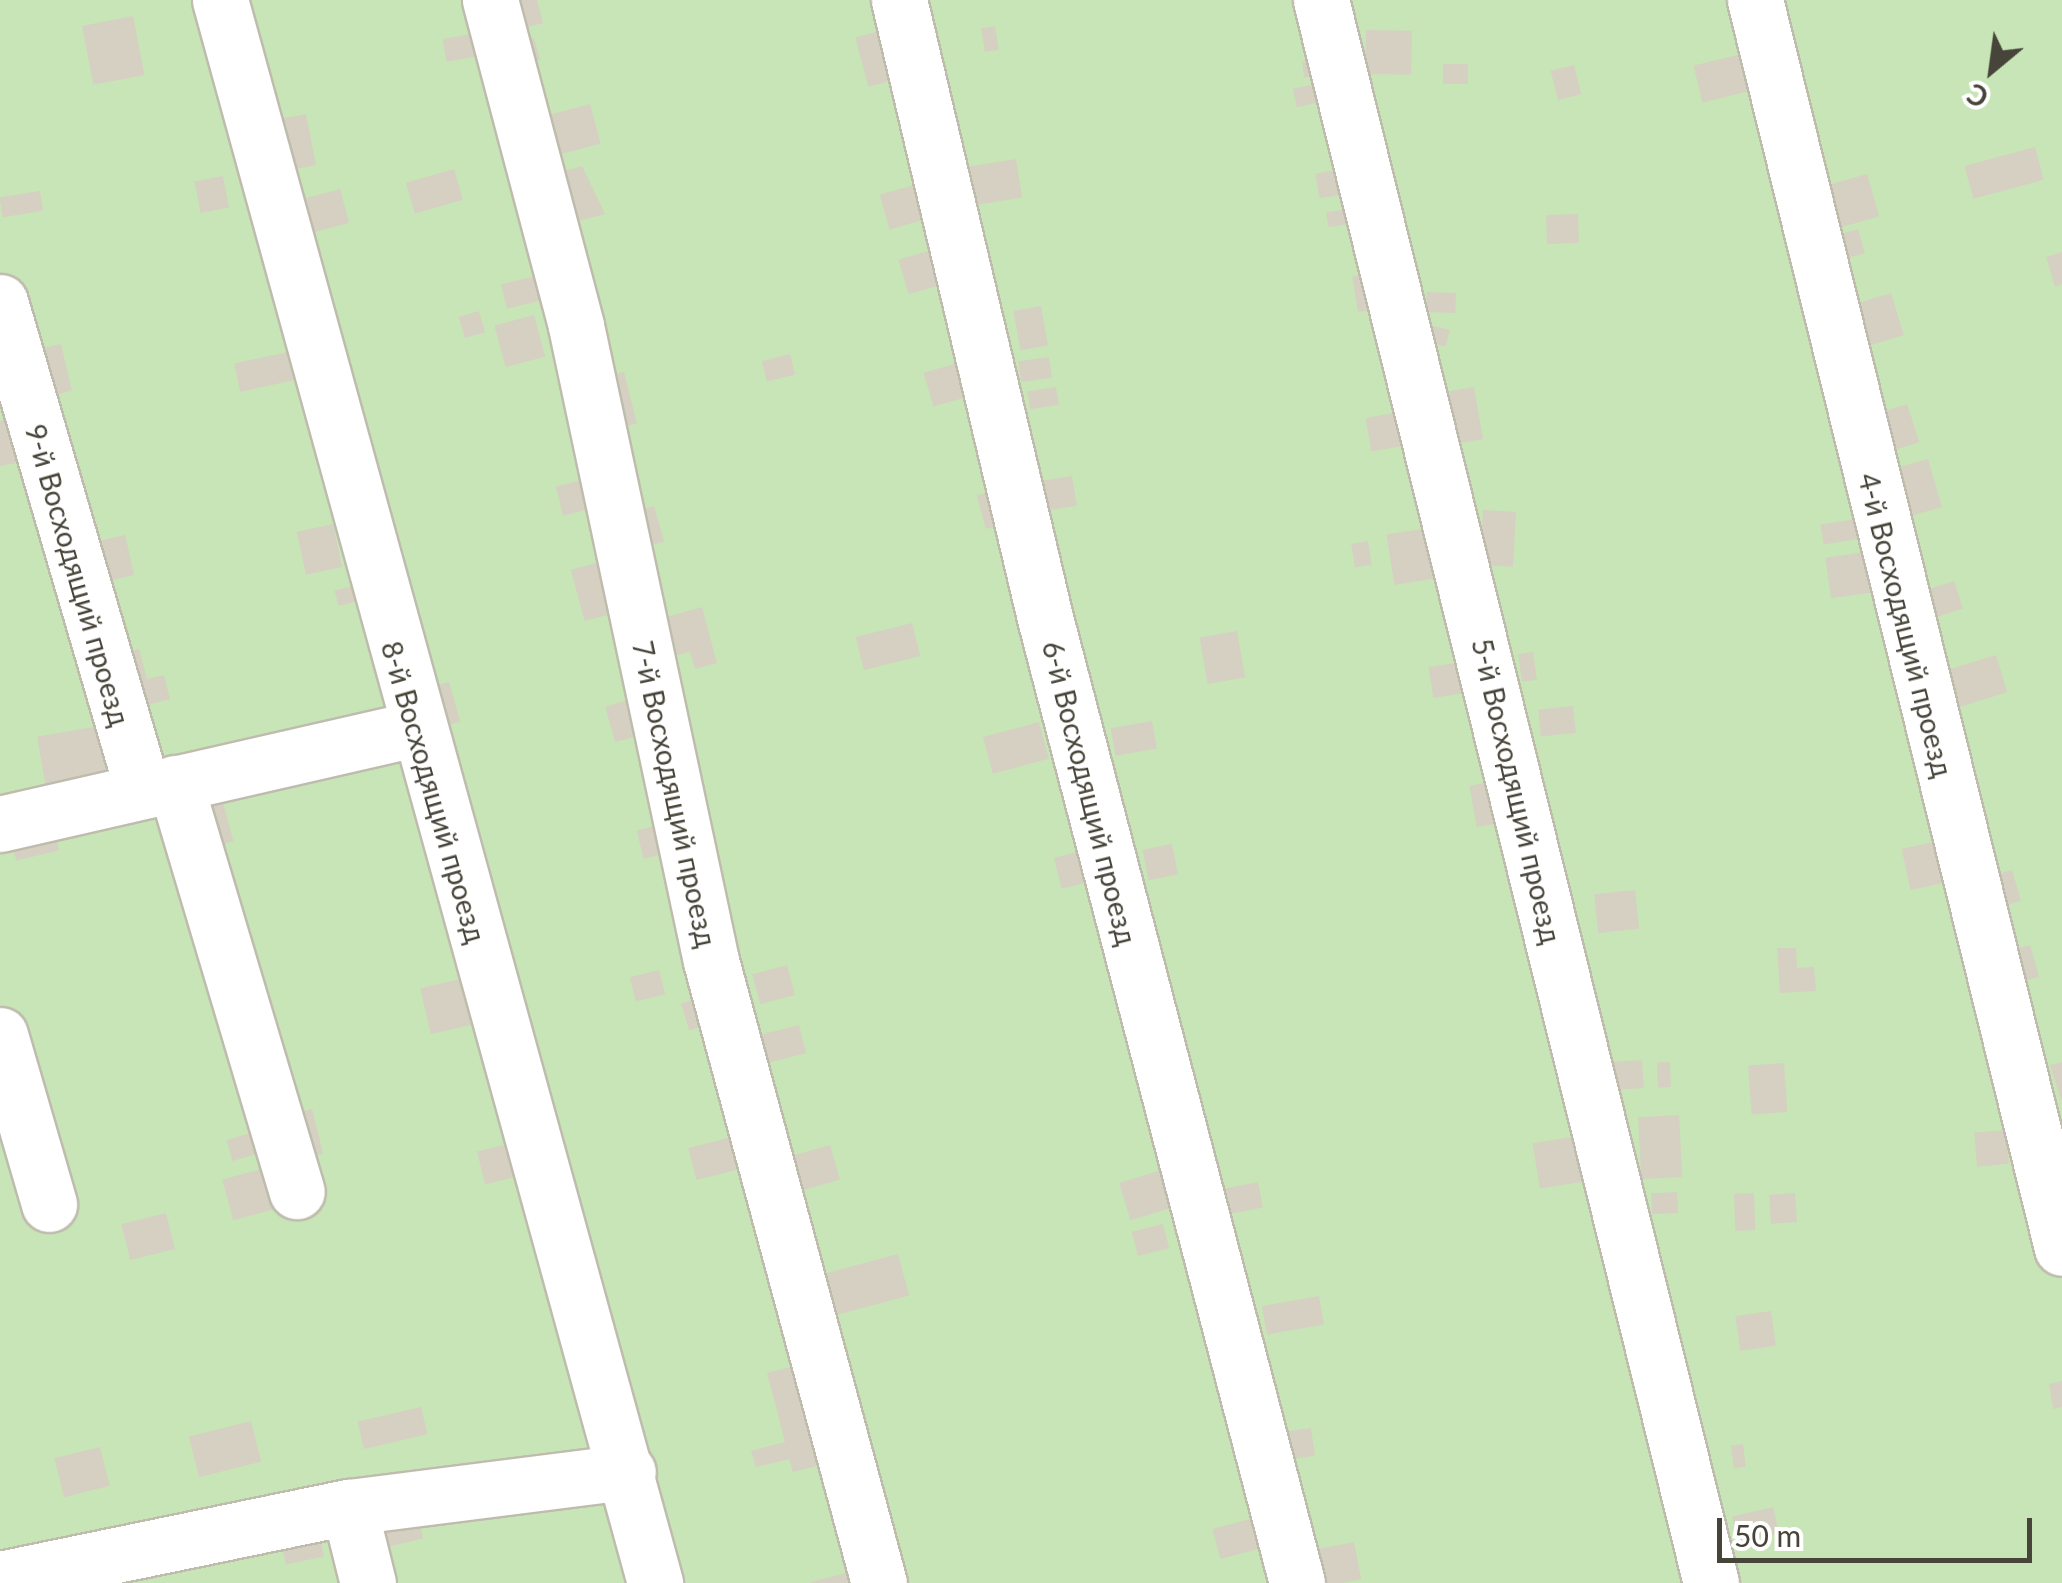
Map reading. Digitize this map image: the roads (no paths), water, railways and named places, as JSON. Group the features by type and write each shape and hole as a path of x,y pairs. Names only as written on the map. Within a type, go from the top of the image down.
{"street":[{"name":"8-й Восходящий проезд","path":"220,0 415,730 628,1472 655,1583"},
{"name":"7-й Восходящий проезд","path":"490,0 576,326 711,962 879,1583"},
{"name":"6-й Восходящий проезд","path":"899,0 1045,618 1297,1583"},
{"name":"5-й Восходящий проезд","path":"1322,0 1711,1583"},
{"name":"4-й Восходящий проезд","path":"1755,0 2062,1248"},
{"name":"9-й Восходящий проезд","path":"0,302 297,1192"},
{"path":"0,824 415,730"},
{"path":"0,1035 49,1204"},
{"path":"0,1579 75,1573 349,1507 628,1472"},
{"path":"349,1507 368,1583"}]}
